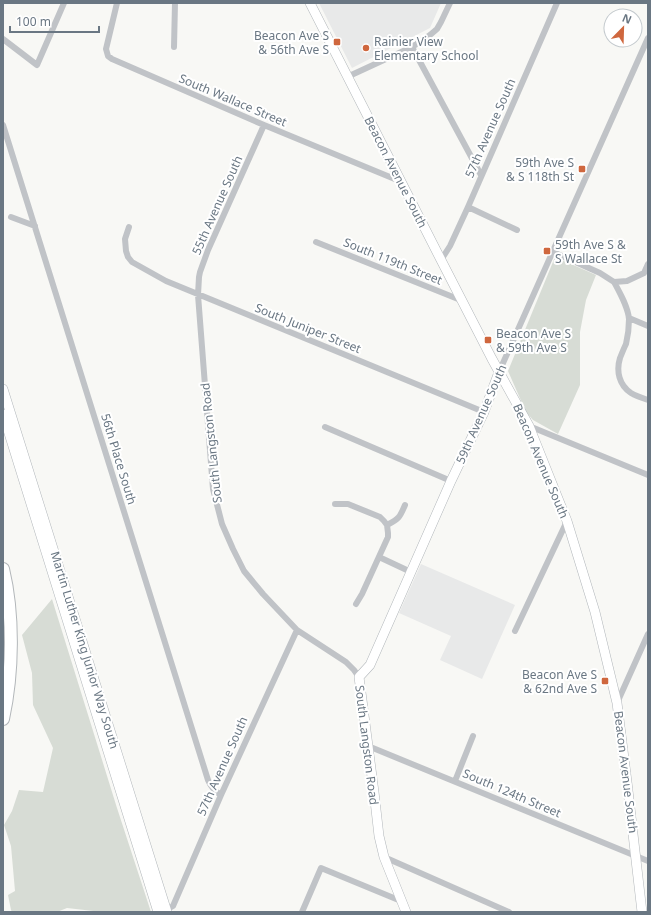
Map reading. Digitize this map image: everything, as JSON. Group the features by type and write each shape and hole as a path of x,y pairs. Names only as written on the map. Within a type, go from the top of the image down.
{"highway":[{"path":"3,569 9,608 11,637 7,700 3,719"}],"street":[{"path":"3,39 37,65 64,3"},
{"name":"South Wallace Street","path":"118,3 107,46 107,52 110,58 114,61 402,182"},
{"path":"174,47 175,3"},
{"name":"Beacon Avenue South","path":"310,3 441,260 528,426 567,522 595,612 617,703 644,909"},
{"path":"347,77 412,46 437,29 442,22 450,3"},
{"name":"57th Avenue South","path":"441,260 450,246 468,207 557,3"},
{"name":"59th Avenue South","path":"359,677 370,665 451,481 484,412 499,372 648,38"},
{"path":"412,46 481,175"},
{"name":"56th Place South","path":"3,125 208,780 212,788 221,795"},
{"name":"55th Avenue South","path":"198,294 198,277 208,250 264,125"},
{"path":"468,207 517,230"},
{"path":"11,216 35,226"},
{"name":"South Juniper Street","path":"129,227 125,239 128,257 132,262 166,281 484,412"},
{"name":"South 119th Street","path":"316,242 463,301"},
{"path":"553,252 600,273 614,282 621,295 629,318 628,337 618,368 619,377 622,384 632,394 648,400"},
{"path":"614,282 627,280 646,272 648,264"},
{"name":"South Langston Road","path":"198,294 214,489 222,524 244,571 263,594 297,630 346,662 359,677 379,836 384,857 406,912"},
{"path":"629,318 648,326"},
{"name":"Martin Luther King Junior Way South","path":"3,389 164,911"},
{"name":"Martin Luther King Junior Way South","path":"3,414 164,911"},
{"path":"528,426 648,475"},
{"path":"325,427 451,481"},
{"path":"335,504 348,504 380,517 387,525 388,537 356,604"},
{"path":"387,525 397,520 405,505"},
{"path":"515,631 567,522"},
{"path":"378,557 411,572"},
{"name":"57th Avenue South","path":"164,911 173,906 221,795 297,630"},
{"path":"617,703 648,634"},
{"path":"455,781 473,736"},
{"name":"South 124th Street","path":"368,746 648,861"},
{"path":"384,857 509,912"},
{"path":"302,912 321,868 401,901"}],"shaded area":[{"name":"Rainier View Elementary School","path":"319,3 441,3 430,28 352,68"},
{"path":"555,257 596,275 586,300 580,332 580,385 558,434 533,420 526,412 508,371"},
{"path":"421,564 515,605 482,679 440,660 451,636 399,613"},
{"path":"52,599 151,912 102,912 67,908 57,912 12,912 11,910 8,895 15,891 11,846 4,825 12,811 19,790 43,792 53,748 33,705 32,673 22,635"}],"place":[{"name":"Beacon Ave S & 56th Ave S","path":"337,42"},
{"name":"Rainier View Elementary School","path":"366,48"},
{"name":"59th Ave S & S 118th St","path":"582,169"},
{"name":"59th Ave S & S Wallace St","path":"547,251"},
{"name":"Beacon Ave S & 59th Ave S","path":"488,340"},
{"name":"Beacon Ave S & 62nd Ave S","path":"605,681"}]}
